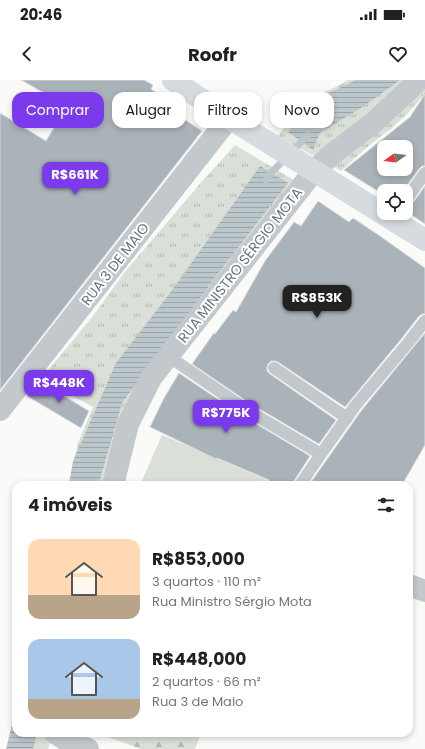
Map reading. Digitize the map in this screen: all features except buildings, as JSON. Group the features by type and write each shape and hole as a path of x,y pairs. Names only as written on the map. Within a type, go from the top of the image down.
{"street":[{"path":"173,80 194,94"},
{"name":"RUA MINISTRO SÉRGIO MOTA","path":"114,481 128,424 151,378 313,170 373,123 418,80"},
{"name":"RUA 3 DE MAIO","path":"0,410 221,128"},
{"path":"244,128 313,170 377,206"},
{"path":"400,220 425,240"},
{"path":"48,749 51,737"},
{"path":"61,737 67,741 88,749"}],"lane":[{"path":"413,190 425,173"},
{"path":"303,481 355,406 425,321"},
{"path":"168,356 247,410 321,454"},
{"path":"274,368 347,418"}],"green space":[{"path":"348,80 425,80 425,94 391,129 372,143 341,171 278,136 284,128 334,128 334,92 324,92"},
{"path":"235,145 302,185 168,356 115,481 69,481 78,443 93,407 41,379 93,316 124,273"},
{"path":"162,435 267,480 267,481 142,481"},
{"path":"12,725 12,737 51,737 48,749 7,749"},
{"path":"108,737 200,737 195,749 141,749"}],"shaded area":[{"path":"356,80 400,80 364,106 334,124 334,92 331,92"},
{"path":"291,128 328,128 320,133 313,150 288,132"},
{"path":"260,166 288,183 214,279 122,403 100,481 70,481 73,461 116,363 173,289"},
{"path":"12,724 12,737 36,737 33,749 6,749"}],"waterway":[{"path":"266,180 308,135"}]}
